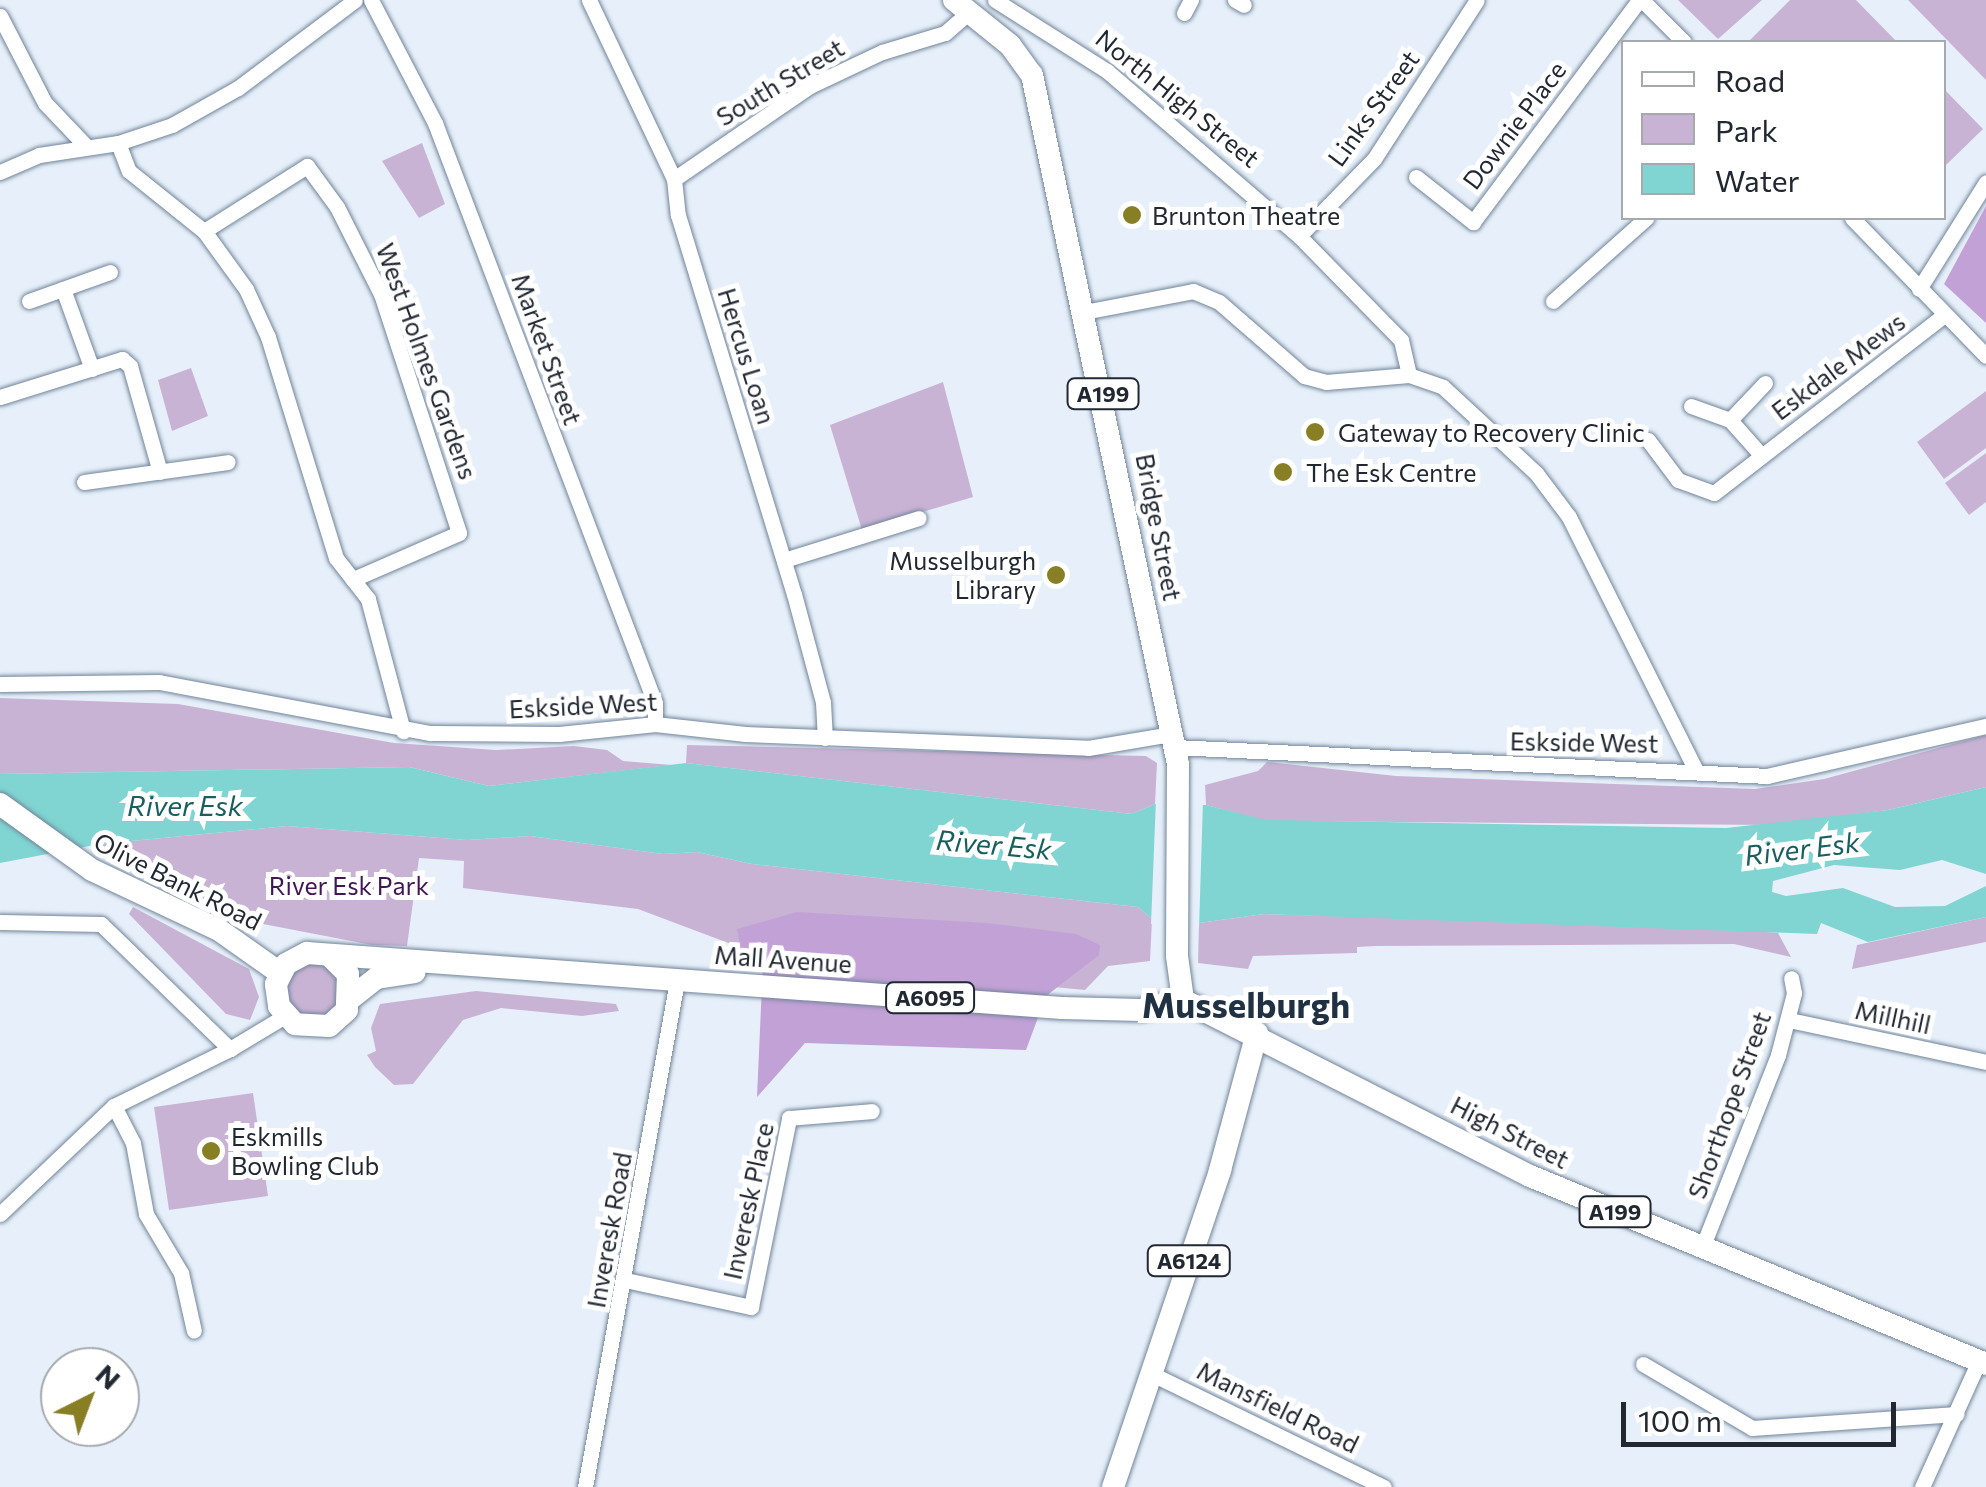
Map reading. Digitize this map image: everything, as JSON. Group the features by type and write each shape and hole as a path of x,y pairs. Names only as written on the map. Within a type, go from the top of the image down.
{"main road":[{"name":"Bridge Street","path":"961,6 1021,58 1032,74 1175,748 1177,956 1183,1000"},
{"name":"Olive Bank Road","path":"0,804 92,870 219,930 280,973"},
{"name":"A6095","path":"280,973 308,953 458,967 677,980"},
{"path":"331,957 348,974 351,998"},
{"name":"A6095","path":"285,1016 318,1028 339,1019 351,998 378,978 458,967"},
{"path":"280,973 276,995 285,1016"},
{"name":"Mall Avenue","path":"677,980 1062,1008 1141,1010 1183,1000"},
{"name":"High Street","path":"1183,1000 1257,1033 1530,1176 1982,1362"},
{"name":"A6124","path":"1113,1487 1220,1170 1257,1033"}],"street":[{"path":"0,172 86,145 118,143 172,125 226,96 355,0"},
{"name":"Market Street","path":"370,0 435,123 655,704 655,724"},
{"name":"Hercus Loan","path":"590,0 674,179 678,214 784,560 823,702 825,738"},
{"name":"North High Street","path":"995,0 1078,51 1299,236 1401,340 1409,375"},
{"name":"Links Street","path":"1299,236 1374,159 1477,0"},
{"path":"1640,0 1682,40"},
{"name":"Downie Place","path":"1416,177 1473,222 1640,0"},
{"name":"South Street","path":"674,179 810,86 882,52 944,33 961,6"},
{"path":"0,16 61,126 86,145"},
{"path":"118,143 128,171 204,230 246,290 268,337 336,558 368,599 403,730"},
{"name":"West Holmes Gardens","path":"204,230 307,166 336,207 380,294 459,533 353,580"},
{"path":"1919,289 1986,182"},
{"path":"1553,301 1644,220"},
{"path":"1854,220 1986,356"},
{"path":"29,302 110,272"},
{"path":"63,289 92,369"},
{"path":"1084,312 1193,291 1218,302 1304,376 1326,382 1409,375 1443,387 1554,496 1695,768"},
{"name":"Eskdale Mews","path":"1648,440 1678,480 1714,493 1944,315"},
{"path":"0,397 122,360 130,366 160,472"},
{"name":"Eskdale Mews","path":"1730,420 1765,383"},
{"name":"Eskdale Mews","path":"1691,406 1730,420 1762,456"},
{"path":"84,482 228,462"},
{"path":"784,560 919,518"},
{"name":"Eskside West","path":"0,684 159,682 403,730 558,734 655,724 825,738 967,738 1088,748 1175,748 1578,771 1695,768 1794,774 1986,726"},
{"path":"0,922 101,924 230,1050"},
{"name":"Shorthope Street","path":"1702,1248 1789,1020 1791,978"},
{"name":"Inveresk Road","path":"585,1487 677,980"},
{"path":"0,1214 114,1106 230,1050 285,1016"},
{"name":"Millhill","path":"1789,1020 1986,1062"},
{"path":"114,1106 133,1142 146,1214 181,1273 194,1331"},
{"name":"Inveresk Place","path":"625,1280 750,1307 789,1118 872,1111"},
{"path":"1922,1487 1982,1362"},
{"path":"1643,1364 1752,1428 1957,1414"},
{"name":"Mansfield Road","path":"1150,1373 1384,1487"}],"green space":[{"path":"1678,0 1762,0 1718,39"},
{"path":"1790,0 1856,0 1895,40 1750,40"},
{"path":"1908,0 1986,0 1986,80"},
{"path":"1946,91 1983,129 1946,165"},
{"path":"422,143 445,204 419,218 382,161"},
{"path":"191,368 208,416 172,431 158,380"},
{"path":"943,382 973,497 862,530 830,425"},
{"path":"1986,391 1986,448 1944,479 1917,442"},
{"path":"1986,453 1986,502 1969,515 1945,483"},
{"path":"0,698 178,704 394,743 496,750 574,746 607,750 623,761 672,765 489,786 409,767 0,774"},
{"path":"1986,735 1986,787 1888,810 1770,825 1266,821 1206,805 1205,785 1258,771 1267,762 1396,776 1755,789 1824,779"},
{"path":"687,745 1146,756 1157,763 1155,804 1132,814 686,763"},
{"name":"River Esk Park","path":"287,826 467,840 530,836 663,854 697,852 752,864 1138,907 1152,919 1150,961 1108,966 1085,990 741,958 731,944 638,909 463,888 464,861 419,858 407,946 372,945 253,922 156,883 100,844"},
{"path":"133,907 249,969 259,997 250,1020 226,1014 129,914"},
{"path":"1264,914 1689,926 1778,933 1791,957 1734,944 1376,946 1357,947 1357,953 1253,956 1248,969 1198,963 1199,923"},
{"path":"1986,917 1986,942 1852,969 1857,945"},
{"path":"313,964 332,972 340,991 332,1010 313,1018 294,1010 286,991 294,972"},
{"path":"476,991 616,1004 619,1011 582,1016 501,1008 463,1020 413,1084 394,1085 367,1055 376,1051 371,1028 380,1004"},
{"name":"Eskmills Bowling Club","path":"253,1093 268,1196 169,1210 154,1107"}],"shaded area":[{"path":"1986,206 1986,323 1944,284"},
{"path":"797,912 987,923 1076,934 1100,945 1099,955 1046,996 1026,1050 805,1043 757,1097 763,962 740,946 737,929"}],"water":[{"name":"River Esk","path":"686,763 1132,814 1155,804 1206,805 1266,820 1726,828 1888,810 1986,787 1986,874 1942,860 1900,870 1834,865 1773,881 1772,892 1786,896 1843,888 1895,907 1945,906 1986,886 1986,917 1868,942 1821,923 1817,934 1264,914 1199,923 1152,919 1138,907 752,864 697,852 663,854 530,836 467,840 287,826 100,844 0,863 0,774 409,767 489,786"}],"pier":[{"path":"1156,799 1203,800 1199,928 1151,924"}],"place":[{"name":"Brunton Theatre","path":"1132,215"},
{"name":"Gateway to Recovery Clinic","path":"1315,432"},
{"name":"The Esk Centre","path":"1283,472"},
{"name":"Musselburgh Library","path":"1056,575"},
{"name":"Eskmills Bowling Club","path":"211,1151"}],"district":[{"name":"Musselburgh","path":"1246,1004"}]}
